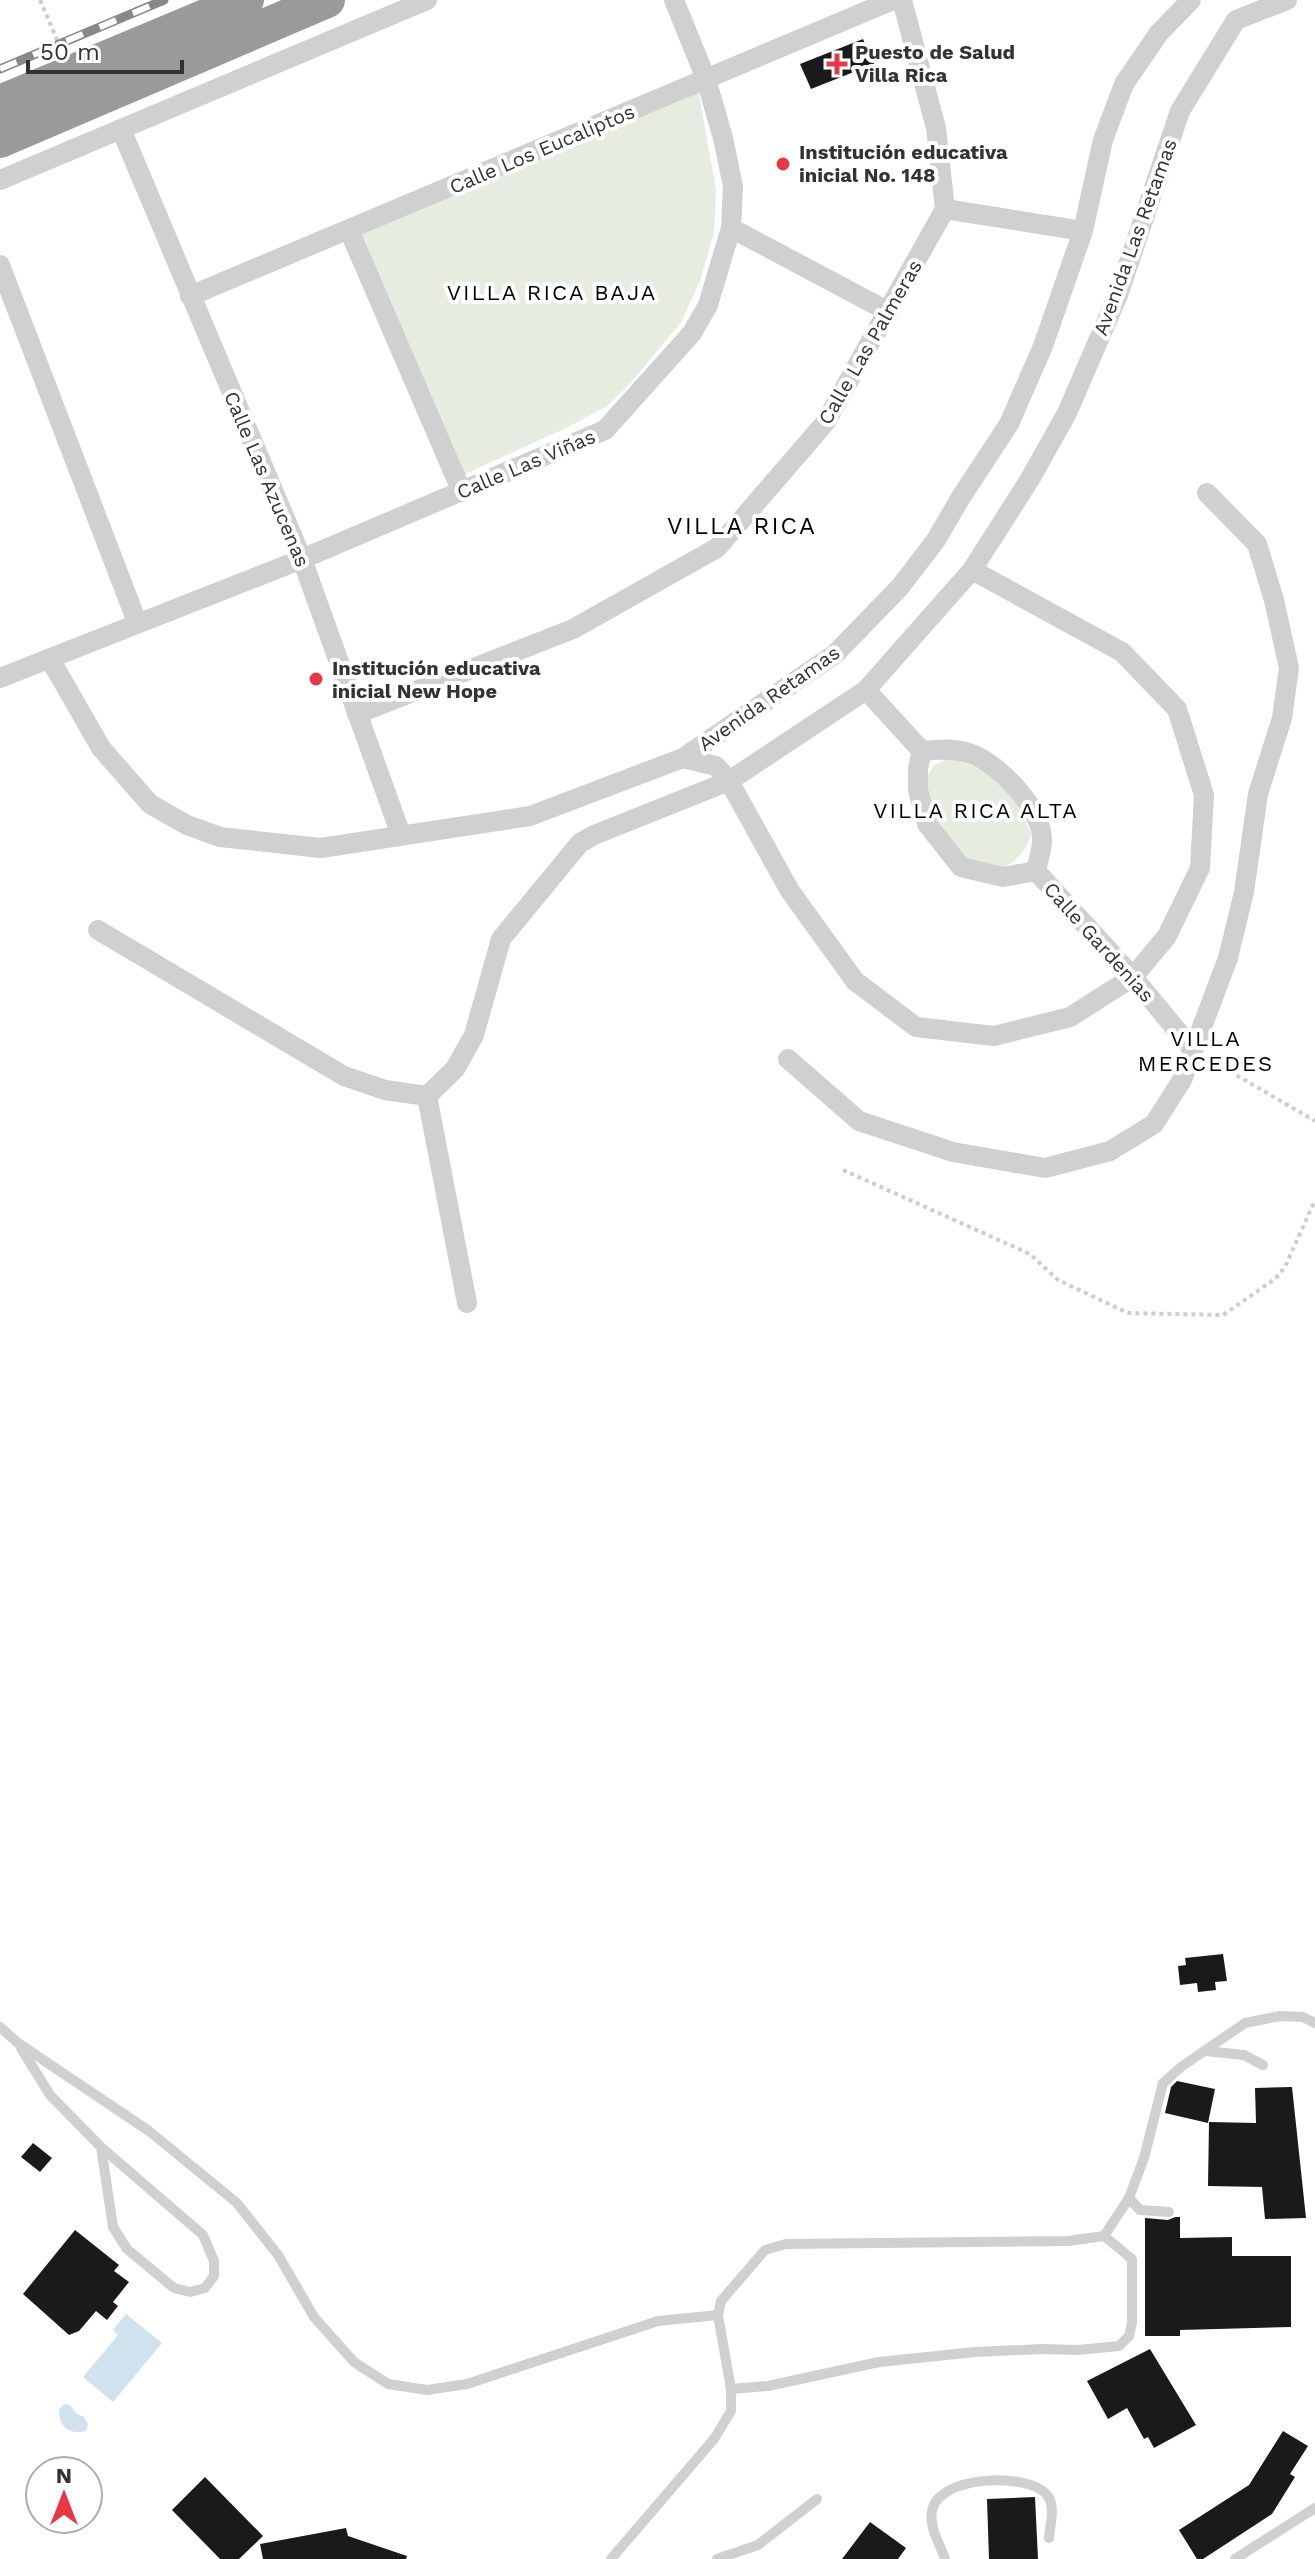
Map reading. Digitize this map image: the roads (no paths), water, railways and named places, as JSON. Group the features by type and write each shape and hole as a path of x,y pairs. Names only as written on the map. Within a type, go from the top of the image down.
{"highway":[{"path":"0,103 246,0"},
{"path":"0,140 327,0"}],"street":[{"path":"0,180 427,0"},
{"name":"Calle Las Viñas","path":"0,678 302,559 605,430 692,333 708,305 731,228 733,186 723,138 706,79 674,0"},
{"name":"Calle Los Eucaliptos","path":"190,296 893,0"},
{"path":"902,0 936,128 945,209 1083,231"},
{"name":"Avenida Retamas","path":"50,659 101,748 150,804 187,825 220,837 321,848 530,816 683,758 835,654 900,587 936,540 1009,424 1043,346 1083,231 1103,140 1124,84 1159,33 1191,0"},
{"path":"1226,0 1236,20 1287,0"},
{"name":"Avenida Las Retamas","path":"427,1096 455,1069 474,1035 501,939 580,843 729,781 866,690 972,570 1030,479 1067,413 1118,295 1180,111 1236,20"},
{"name":"Calle Las Azucenas","path":"121,129 302,559 401,835"},
{"name":"Calle Las Palmeras","path":"357,714 573,629 717,548 825,423 945,209"},
{"path":"731,228 889,312"},
{"path":"349,230 462,492"},
{"path":"0,265 137,622"},
{"path":"788,1059 859,1121 953,1152 1045,1168 1110,1151 1154,1124 1182,1080 1228,958 1244,892 1258,794 1282,718 1289,668 1274,600 1257,544 1207,493"},
{"path":"683,758 716,766 729,781 790,891 855,981 916,1027 994,1036 1070,1017 1133,977 1167,936 1200,868 1204,795 1177,709 1122,652 972,570"},
{"path":"866,690 922,751"},
{"name":"Calle Gardenias","path":"942,748 973,754 1025,797 1037,820 1042,839 1036,871 1003,877 961,867 927,824 918,790 922,751 942,748"},
{"name":"Calle Gardenias","path":"1036,871 1133,977 1193,1050"},
{"path":"98,930 344,1076 385,1090 427,1096 467,1303"}],"lane":[{"path":"1104,2236 1129,2198 1144,2158 1163,2083 1245,2023 1280,2016 1303,2017 1315,2023"},
{"path":"0,2027 18,2043 149,2131 237,2203 278,2255 314,2317 354,2362 388,2384 427,2390 467,2384 658,2321 718,2315"},
{"path":"18,2043 50,2095 101,2147 203,2235 214,2261 214,2276 205,2288 190,2292 174,2288 127,2249 113,2227 101,2147"},
{"path":"1206,2051 1244,2055 1263,2065"},
{"path":"1129,2198 1140,2210 1169,2212"},
{"path":"611,2559 714,2439 731,2411 731,2389 718,2315 721,2301 765,2250 786,2244 1068,2241 1104,2236 1132,2259 1132,2323 1129,2336 1119,2346 975,2352 879,2362 768,2386 731,2389"},
{"path":"945,2559 935,2534 932,2509 936,2499 948,2489 978,2481 1019,2482 1048,2496 1052,2508 1049,2538"},
{"path":"717,2559 758,2545 817,2499"},
{"path":"1235,2559 1315,2508"}],"water":[{"path":"126,2314 162,2343 113,2402 83,2377 118,2335 113,2330"},
{"path":"64,2404 70,2405 84,2417 88,2424 86,2431 70,2431 63,2425 59,2410"}],"railway":[{"path":"0,69 164,0"}],"place":[{"name":"Puesto de Salud Villa Rica","path":"837,64"},
{"name":"Institución educativa inicial No. 148","path":"783,164"},
{"name":"Institución educativa inicial New Hope","path":"316,679"}],"district":[{"name":"VILLA RICA BAJA","path":"552,292"},
{"name":"VILLA RICA","path":"742,526"},
{"name":"VILLA RICA ALTA","path":"976,810"},
{"name":"VILLA MERCEDES","path":"1206,1050"}]}
